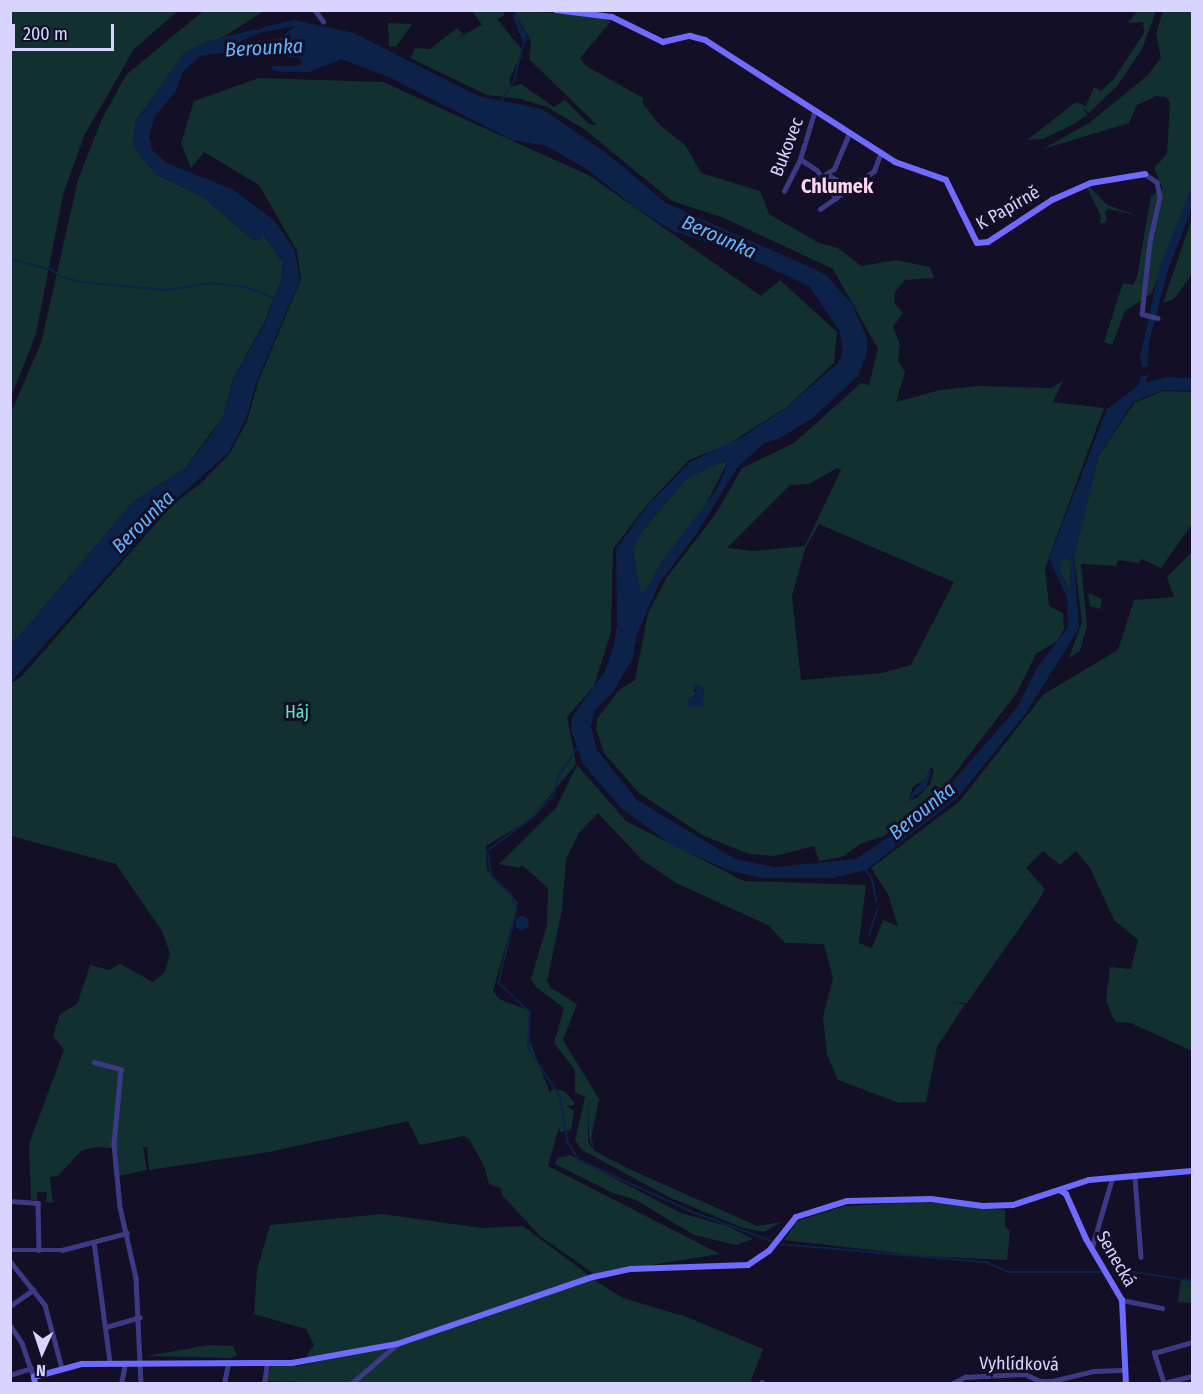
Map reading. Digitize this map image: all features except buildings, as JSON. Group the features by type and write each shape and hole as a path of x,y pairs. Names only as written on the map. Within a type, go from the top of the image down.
{"street":[{"path":"315,10 323,21"},
{"name":"K Papírně","path":"556,10 612,17 665,43 700,37 814,113 905,167 946,180 954,191 972,239 980,243 988,242 1052,200 1092,183 1145,174"},
{"name":"Bukovec","path":"784,191 801,159 814,113"},
{"path":"826,174 834,169 849,133"},
{"path":"820,209 874,171 881,152"},
{"path":"801,159 816,170 850,188"},
{"path":"816,170 836,198"},
{"path":"1145,174 1157,182 1160,191 1149,253 1142,314 1158,318"},
{"path":"94,1062 121,1068 114,1144 140,1317 141,1383"},
{"path":"10,1325 31,1368 34,1380 62,1368 110,1362 228,1364 314,1361 397,1344 593,1277 656,1266 748,1265 769,1251 796,1217 847,1201 931,1199 983,1206 1013,1205 1089,1180 1192,1171"},
{"path":"1135,1177 1141,1257"},
{"path":"1092,1247 1112,1178"},
{"name":"Senecká","path":"1061,1191 1066,1194 1122,1300 1126,1331 1122,1370 1126,1383"},
{"path":"10,1201 39,1203 39,1250"},
{"path":"10,1250 62,1250 126,1233"},
{"path":"94,1242 110,1362"},
{"path":"10,1261 45,1305 62,1368"},
{"path":"10,1306 33,1290"},
{"path":"1122,1300 1162,1308"},
{"path":"106,1327 140,1317"},
{"path":"1192,1342 1155,1351 1153,1355 1164,1383 1192,1376"},
{"path":"351,1383 397,1344"},
{"path":"121,1383 124,1363"},
{"path":"264,1383 267,1363"},
{"path":"224,1383 228,1364"},
{"path":"10,1375 31,1368"},
{"name":"Vyhlídková","path":"951,1383 965,1377 1001,1381 1029,1375 1040,1382 1094,1371 1122,1370"},
{"path":"1029,1375 1030,1383"}],"green space":[{"path":"11,10 178,11 134,49 84,136 63,195 36,334 11,397"},
{"path":"203,11 264,11 225,36 184,54 136,120 133,145 155,174 203,197 253,240 263,234 283,263 281,281 264,323 233,379 224,415 186,467 134,501 11,645 10,415 41,343 78,180 101,121 126,75"},
{"path":"472,11 503,11 505,15 497,19 523,51 509,80 511,87 521,84 554,107 565,100 589,124 597,125 529,59 531,41 514,11 593,15 611,21 580,58 586,66 643,98 643,104 661,126 686,146 701,173 760,191 769,214 819,243 838,248 861,266 896,260 930,267 934,278 905,280 895,292 894,303 903,313 893,326 900,345 898,360 905,372 896,402 940,390 978,386 1051,388 1063,381 1053,402 1104,408 1045,568 1049,606 1063,613 1064,629 1057,641 1036,654 1016,694 942,790 884,836 860,844 842,857 819,861 814,846 775,856 749,854 704,836 639,793 604,753 596,729 597,719 619,690 635,680 648,613 667,577 715,515 742,468 794,443 861,383 869,385 878,349 833,269 724,218 672,201 584,129 547,107 520,99 487,95 410,58 415,48 430,49 457,28 463,34 456,39 482,25","holes":["837,468 841,470 805,546 754,551 727,548 790,485 809,484","819,524 954,582 911,665 882,673 801,680 792,596 805,549","693,689 704,693 700,707 690,707 697,695","931,767 934,770 930,784 917,798 908,801 913,787 926,778"]},
{"path":"1137,11 1156,11 1142,49 1117,86 1089,113 1083,108 1087,115 1074,124 1043,139 1027,140 1076,102 1086,106 1094,87 1101,91 1113,80 1144,33 1143,22 1128,23"},
{"path":"1163,11 1192,11 1192,186 1152,293 1125,311 1112,345 1104,342 1123,283 1133,285 1137,277 1151,196 1163,189 1154,168 1167,154 1170,103 1166,97 1156,96 1137,105 1129,123 1043,149 1089,123 1147,76 1161,58 1156,34"},
{"path":"388,23 412,24 396,47 389,46"},
{"name":"Háj","path":"259,78 383,82 590,176 761,296 780,280 837,332 834,363 787,407 727,445 689,460 646,506 613,549 611,632 594,686 567,717 576,764 532,818 486,846 487,870 518,903 493,991 499,999 531,1011 529,1039 550,1093 552,1089 564,1091 574,1102 574,1105 566,1106 574,1111 571,1130 560,1132 559,1127 548,1166 720,1254 594,1274 540,1236 502,1195 501,1188 489,1184 484,1166 469,1139 464,1136 420,1145 408,1121 269,1152 149,1170 147,1147 143,1147 147,1170 114,1177 112,1148 95,1147 81,1151 58,1176 50,1177 53,1203 46,1202 47,1192 37,1192 37,1201 31,1199 29,1144 64,1050 53,1036 60,1014 77,1004 90,965 109,970 120,964 153,982 165,972 170,953 162,931 116,864 11,836 10,684 21,677 173,504 200,484 230,453 247,421 258,382 301,279 297,251 259,185 204,152 191,168 181,143 194,101"},
{"path":"818,172 843,184 845,190 834,194"},
{"path":"1090,187 1107,205 1136,215 1108,209 1105,212 1107,221 1100,224 1101,216 1087,188"},
{"path":"1192,218 1192,274 1174,299 1163,303"},
{"path":"1163,391 1192,392 1192,524 1161,568 1142,559 1139,563 1118,560 1116,566 1081,564 1087,626 1080,651 1069,658 1082,622 1074,558 1098,457 1134,403"},
{"path":"728,461 704,508 664,559 645,592 640,592 633,551 639,535 686,479 714,463"},
{"path":"1192,552 1192,1051 1131,1023 1116,1022 1106,1000 1110,967 1131,969 1138,940 1114,920 1090,868 1076,851 1060,865 1043,851 1026,868 1045,889 1039,900 967,1003 948,1002 965,1004 937,1047 926,1102 899,1103 838,1080 827,1055 823,1017 833,978 824,944 785,943 768,925 676,883 642,860 598,813 579,833 566,859 562,910 547,981 551,988 577,1004 563,1040 599,1099 591,1139 594,1146 652,1176 592,1145 589,1137 589,1097 588,1142 595,1151 627,1168 757,1226 781,1222 764,1232 743,1228 669,1197 582,1150 575,1140 585,1097 575,1092 575,1070 554,1043 564,1008 536,987 531,979 547,925 548,888 522,865 519,868 499,864 556,808 577,765 626,821 744,881 866,885 859,943 872,948 883,920 898,926 888,894 871,868 959,802 1044,694 1118,650 1134,600 1174,597 1167,577"},
{"path":"1066,557 1071,562 1070,593 1061,573 1060,562"},
{"path":"1088,593 1102,599 1100,609 1090,606"},
{"path":"570,1155 681,1213 727,1226 753,1239 736,1245 694,1235 636,1200 613,1193 555,1164 557,1158"},
{"path":"925,1202 1005,1210 1005,1226 1010,1231 1007,1260 923,1256 784,1240 797,1221 844,1206"},
{"path":"382,1214 481,1228 523,1226 590,1276 396,1341 310,1359 306,1356 314,1345 306,1329 254,1314 257,1270 270,1225"},
{"path":"593,1279 623,1298 687,1317 763,1349 750,1383 354,1384 397,1345"},
{"path":"1181,1279 1192,1282 1192,1303 1178,1302"},
{"path":"397,1344 351,1383 266,1381 271,1366 299,1366"},
{"path":"209,1345 233,1346 237,1355 232,1358 146,1356"}],"water":[{"path":"512,14 516,14 529,40 523,43"},
{"name":"Berounka","path":"294,20 354,33 478,96 542,109 605,152 666,203 825,274 852,304 867,338 867,353 858,376 813,418 779,439 764,443 737,468 697,533 660,582 637,634 633,658 613,692 594,711 591,727 597,750 637,800 735,859 775,867 856,859 915,819 944,791 1017,708 1037,668 1068,627 1067,598 1049,558 1107,409 1138,386 1141,376 1146,376 1146,382 1169,377 1192,378 1192,391 1163,390 1133,402 1098,457 1074,559 1079,628 1026,713 958,797 866,870 832,878 761,878 728,870 673,846 621,808 583,764 571,730 572,717 605,671 614,645 617,625 616,549 647,506 690,462 744,436 787,407 838,363 843,352 839,330 809,286 728,249 673,231 636,208 588,170 547,146 512,140 389,77 341,59 309,72 283,72 272,70 271,66 296,66 302,63 300,58 231,52 200,56 182,73 176,91 155,116 149,137 152,150 167,163 232,189 274,220 295,250 300,280 257,381 246,419 228,453 172,503 11,682 11,645 134,501 186,467 208,439 224,415 233,379 264,325 281,281 283,263 264,235 260,240 253,240 203,197 155,174 133,145 136,120 184,53 204,42 256,29 257,34 239,42 279,39 295,26 265,32 263,27","holes":["725,460 727,465 717,489 664,559 645,591 640,592 633,552 639,535 686,479","1067,557 1071,562 1070,593 1061,573 1061,562"]},
{"path":"1192,186 1192,208 1169,267 1149,342 1147,367 1142,367 1140,357 1160,266"},
{"path":"698,684 704,688 703,707 689,707 688,699 697,693 693,686"},
{"path":"932,770 926,788 909,801 909,797"},
{"path":"522,916 527,918 529,923 527,928 522,930 517,928 515,923 517,918"},
{"path":"1119,1266 1125,1266 1129,1273 1125,1280 1119,1280 1115,1276 1115,1270"}],"waterway":[{"name":"Berounka","path":"252,33 268,29"},
{"path":"501,102 514,81 524,42"},
{"path":"10,259 53,270 59,276 81,282 167,290 210,283 246,287 274,298"},
{"path":"1144,382 1147,376"},
{"path":"577,749 558,778 554,796 534,817 488,851 492,876 512,895 517,910 499,983 530,1012 529,1049 560,1096 568,1142 579,1160 688,1210 774,1242"},
{"path":"865,869 872,878 877,901"},
{"path":"869,935 878,908"},
{"path":"779,1244 986,1262 1008,1272 1104,1272"},
{"path":"1128,1271 1192,1281"}],"district":[{"name":"Chlumek","path":"837,186"}]}
